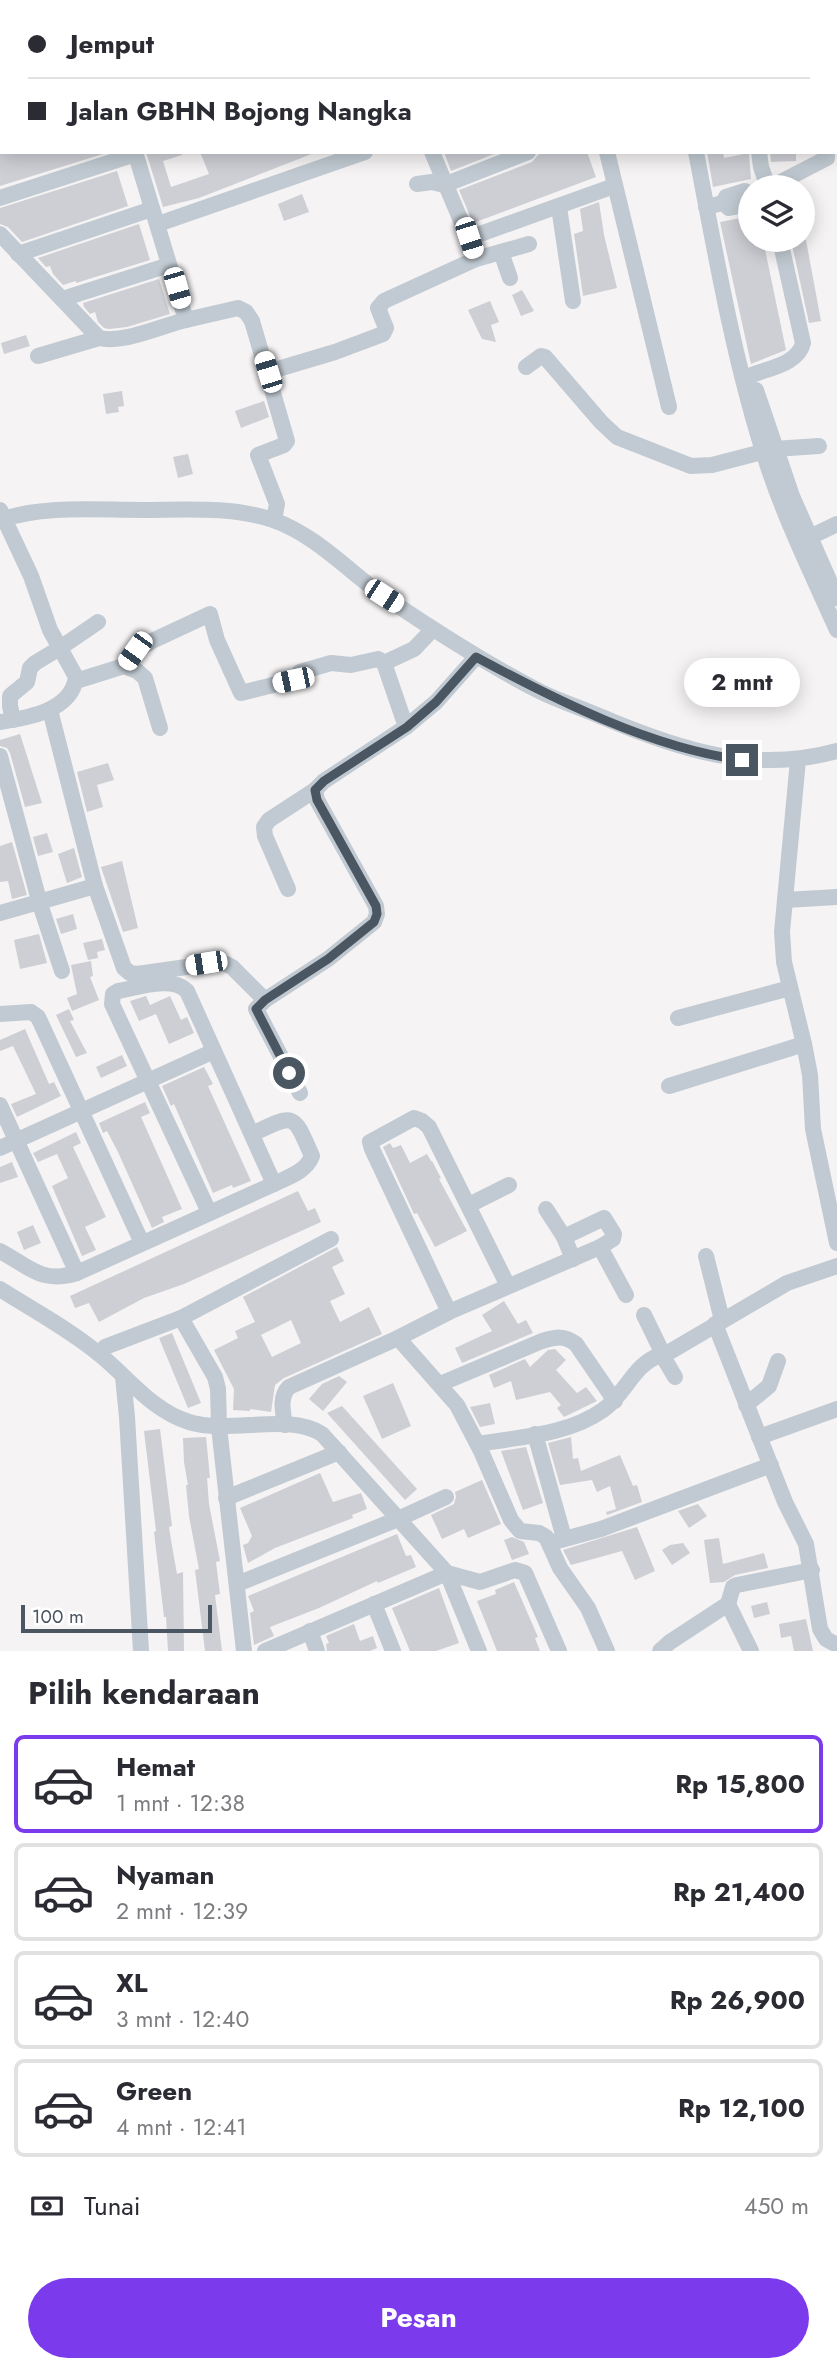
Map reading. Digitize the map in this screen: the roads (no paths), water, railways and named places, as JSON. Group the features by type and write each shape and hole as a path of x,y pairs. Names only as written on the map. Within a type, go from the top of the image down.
{"street":[{"path":"0,198 133,154"},
{"path":"136,154 186,320"},
{"path":"18,254 155,216 358,154"},
{"path":"433,154 469,238 475,259"},
{"path":"417,184 432,182 444,185 523,154"},
{"path":"607,154 668,407"},
{"path":"697,154 714,205 742,379 797,541 837,630"},
{"path":"702,154 768,450 837,598"},
{"path":"759,154 765,175"},
{"path":"796,175 830,159"},
{"path":"469,238 614,186"},
{"path":"714,205 738,193"},
{"path":"559,207 573,301"},
{"path":"0,234 99,338 121,338 186,320 234,309 243,310 252,321 287,441 284,445 258,455 275,497 277,510 274,520"},
{"path":"268,372 383,334 386,328 378,312 380,303 475,259 529,244"},
{"path":"501,252 510,278"},
{"path":"752,375 791,360 802,350 803,343 783,252"},
{"path":"62,299 169,265"},
{"path":"38,356 99,338"},
{"path":"526,368 541,356 545,357 617,437 691,466 712,465 768,450 820,446"},
{"path":"76,681 74,672 50,630 31,576 1,517 83,509 220,511 274,520 318,545 384,596 476,657 541,692 686,749 742,760 798,760 837,751"},
{"path":"810,537 837,524"},
{"path":"98,622 30,668 27,682 10,696 7,721 50,710 62,701 76,681 124,666 135,651 143,646 210,614 217,640 241,694 293,680 300,672 331,663 351,664 377,659 384,663 407,727"},
{"path":"384,663 414,649 433,629"},
{"path":"288,889 265,836 264,827 269,820 407,727 436,702 476,657"},
{"path":"124,666 137,671 145,678 160,728"},
{"path":"50,710 95,886 124,968 137,974 222,962 232,967 265,1000"},
{"path":"0,756 40,904 62,971"},
{"path":"798,760 782,932 784,962 810,1075 813,1129 837,1243"},
{"path":"300,1093 256,1013 258,1005 328,959 374,922 377,914 376,906 317,800 315,790"},
{"path":"0,913 40,904 95,886"},
{"path":"786,900 837,897"},
{"path":"209,1212 112,1004 113,994 118,991 171,982 183,986 274,1184"},
{"path":"678,1018 790,988"},
{"path":"0,1014 30,1012 38,1017 142,1243"},
{"path":"669,1086 804,1044"},
{"path":"0,1148 214,1051"},
{"path":"0,1105 77,1273"},
{"path":"449,1312 370,1142 414,1118 429,1128 508,1286"},
{"path":"0,1251 43,1276 62,1278 274,1184 310,1163 312,1156 298,1124 291,1119 282,1120 252,1134"},
{"path":"469,1205 509,1185"},
{"path":"546,1209 564,1237 573,1259"},
{"path":"285,1425 282,1398 289,1387 449,1312 600,1247 613,1239 614,1234 604,1218 564,1237"},
{"path":"105,1347 181,1318 331,1239"},
{"path":"600,1247 626,1295"},
{"path":"706,1256 718,1322 746,1405 785,1502 806,1544 820,1629 827,1639 837,1645"},
{"path":"478,1444 578,1423 615,1401 647,1362 662,1356 787,1283 837,1266"},
{"path":"0,1289 99,1354 157,1405 188,1422 219,1427 285,1425 316,1431 339,1452 447,1573 479,1651"},
{"path":"644,1315 662,1356 675,1377"},
{"path":"181,1318 215,1377 219,1396 219,1427 244,1651"},
{"path":"440,1384 542,1342 567,1337 576,1344 615,1401"},
{"path":"398,1338 457,1405 478,1444 510,1520 520,1531 539,1533 557,1541 601,1529 771,1465"},
{"path":"746,1405 769,1386 778,1361"},
{"path":"122,1377 127,1417 141,1651"},
{"path":"759,1437 837,1409"},
{"path":"535,1434 560,1568 589,1608 607,1651"},
{"path":"226,1498 339,1452"},
{"path":"237,1584 446,1497"},
{"path":"265,1651 447,1573 480,1582 515,1570 525,1573 559,1651"},
{"path":"660,1651 728,1604 733,1587 812,1570"},
{"path":"374,1604 393,1651"},
{"path":"728,1604 751,1651"},
{"path":"310,1631 317,1651"}]}
